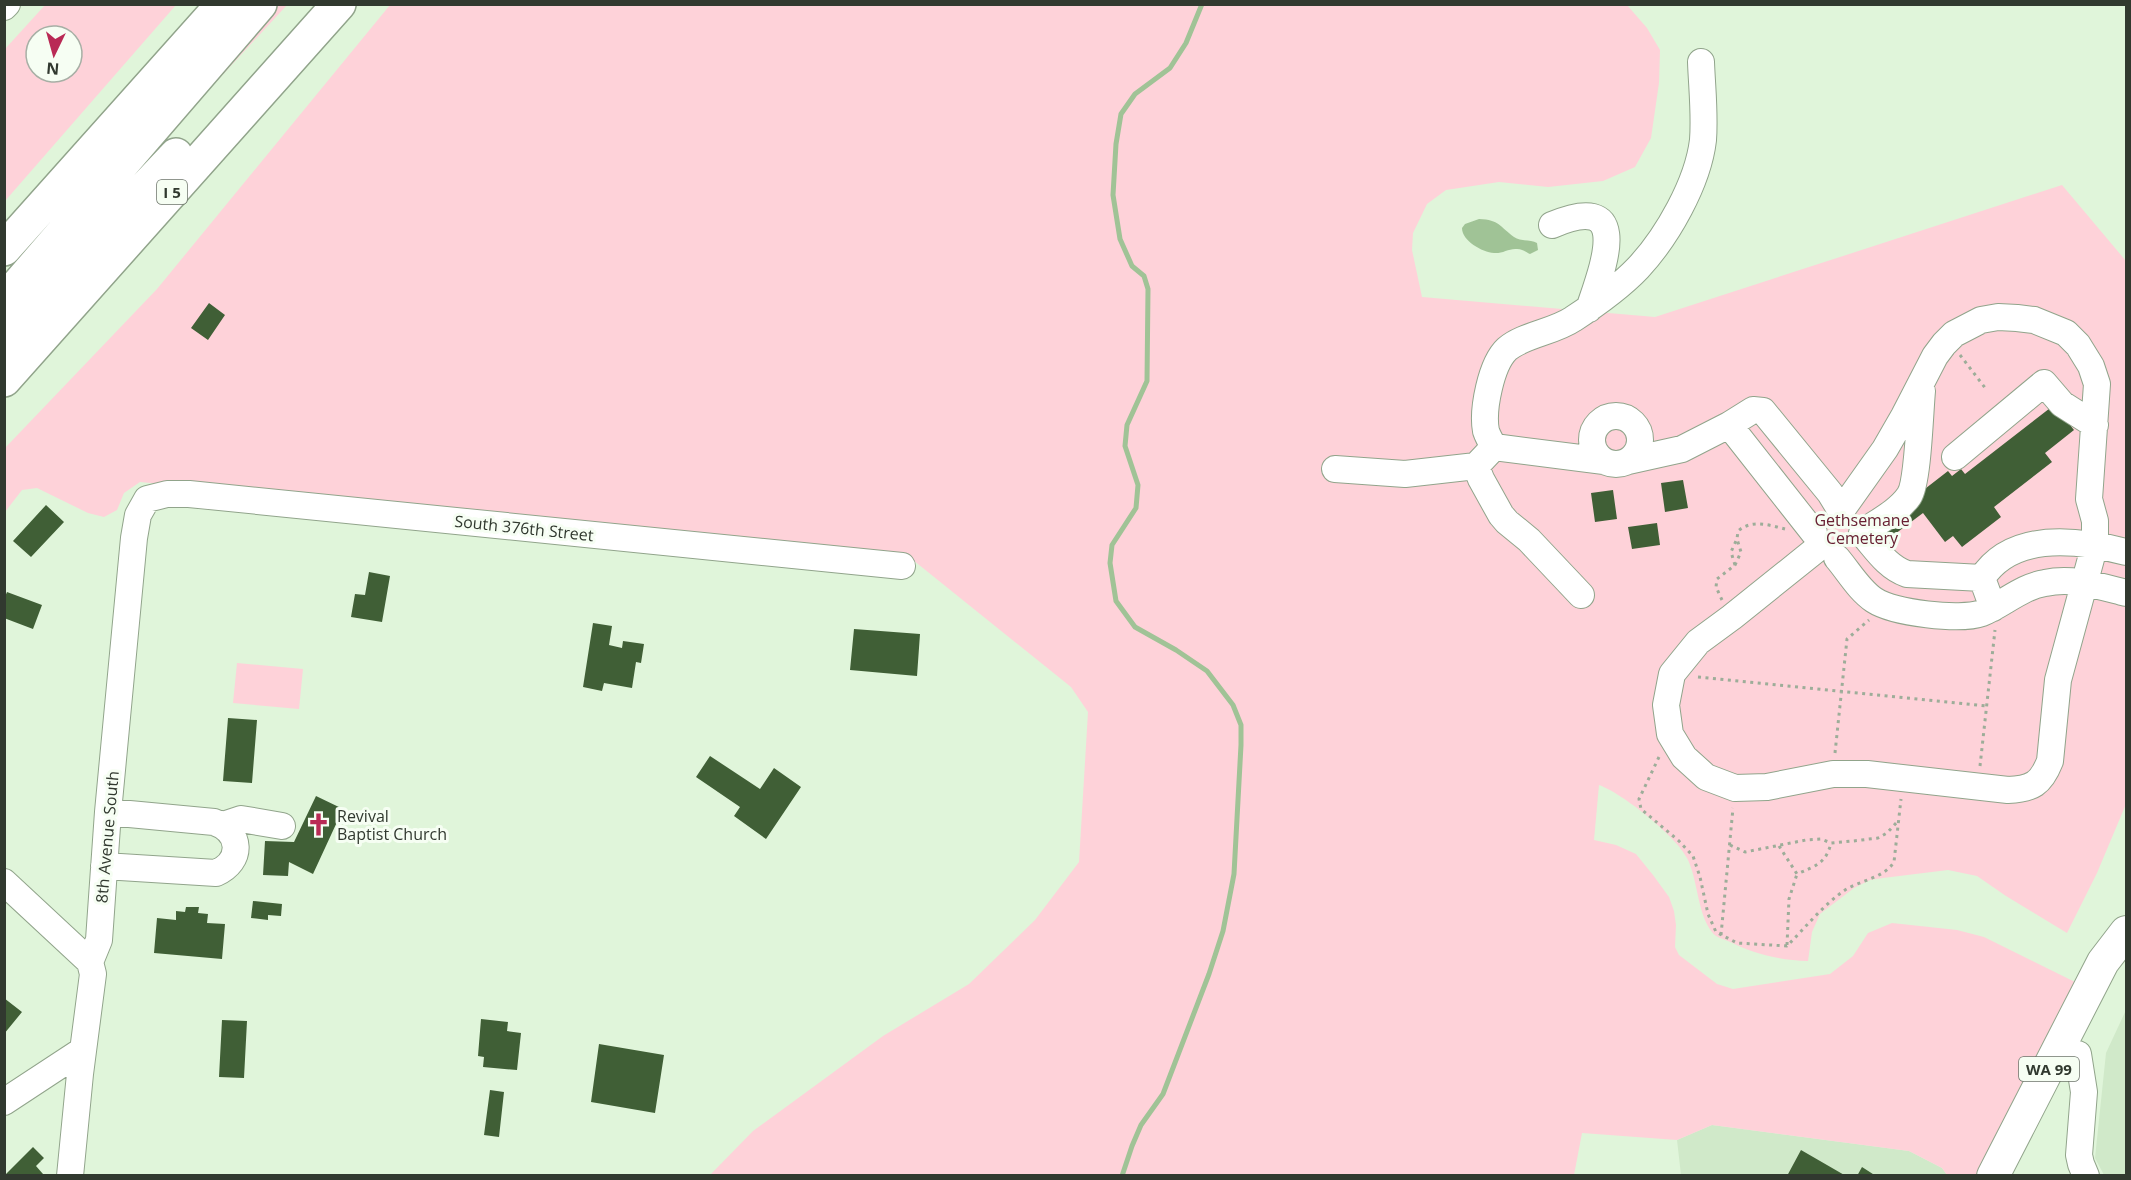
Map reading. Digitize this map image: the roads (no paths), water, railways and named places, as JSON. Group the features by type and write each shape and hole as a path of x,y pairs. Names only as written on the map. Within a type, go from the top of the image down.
{"highway":[{"path":"4,249 223,4"},
{"path":"4,301 260,4"},
{"name":"I 5","path":"4,337 318,4"},
{"name":"I 5","path":"4,380 339,4"}],"main road":[{"name":"WA 99","path":"1993,1176 2103,962 2127,932"},
{"name":"WA 99","path":"2014,1176 2121,971 2127,947"}],"street":[{"path":"1494,447 1487,434 1486,415 1493,373 1503,355 1515,345 1557,328 1590,309 1639,267 1663,235 1681,204 1700,157 1703,139 1701,62"},
{"path":"1552,225 1570,217 1591,216 1600,221 1606,230 1608,247 1590,309"},
{"path":"1998,317 2034,320 2066,333 2078,345 2091,366 2097,384 2089,499 2095,521 2095,544 2058,680 2050,761 2046,772 2037,783 2024,789 2008,790 1868,774 1833,774 1767,787 1735,788 1706,777 1684,757 1670,734 1666,705 1672,674 1698,642 1823,546 1820,520 1833,512 1841,511 1885,448 1935,356 1954,334 1981,320 1998,317"},
{"path":"1823,546 1851,554 1857,549 1862,533 1902,504 1911,494 1923,381"},
{"path":"1955,457 2044,383 2062,404 2095,425"},
{"path":"1494,447 1616,461 1682,449 1753,410 1763,411 1830,493 1841,511 1855,519 1862,533 1898,571 1908,574 1982,578"},
{"path":"1729,425 1823,546 1867,594 1886,606 1961,616 1980,614 2016,593 2044,583 2071,580 2127,593"},
{"path":"1335,469 1405,474 1476,466 1494,447"},
{"path":"1476,466 1501,515 1529,540 1581,594"},
{"name":"South 376th Street","path":"147,499 156,495 189,494 902,566"},
{"name":"8th Avenue South","path":"70,1176 93,974 90,962 99,940 108,812 134,538 139,510 147,499"},
{"path":"1982,578 1989,567 2022,548 2058,541 2095,544 2127,552"},
{"path":"1982,578 1993,608"},
{"path":"104,866 216,873 225,869 235,855 234,838 223,825 214,822 108,812"},
{"path":"223,825 241,819 282,826"},
{"path":"4,882 90,962"},
{"path":"4,1102 83,1050"},
{"path":"2078,1053 2084,1092 2079,1155 2086,1175"}],"waterway":[{"path":"1122,1176 1141,1125 1163,1094 1209,974 1223,931 1234,874 1241,725 1233,705 1207,671 1135,627 1116,601 1110,563 1112,545 1136,508 1138,485 1125,446 1127,425 1147,381 1148,289 1144,276 1132,266 1120,239 1113,195 1116,144 1121,114 1135,94 1170,68 1186,43 1202,4"}],"place":[{"name":"Revival Baptist Church","path":"319,825"}],"park label":[{"name":"Gethsemane Cemetery","path":"1862,529"}]}
